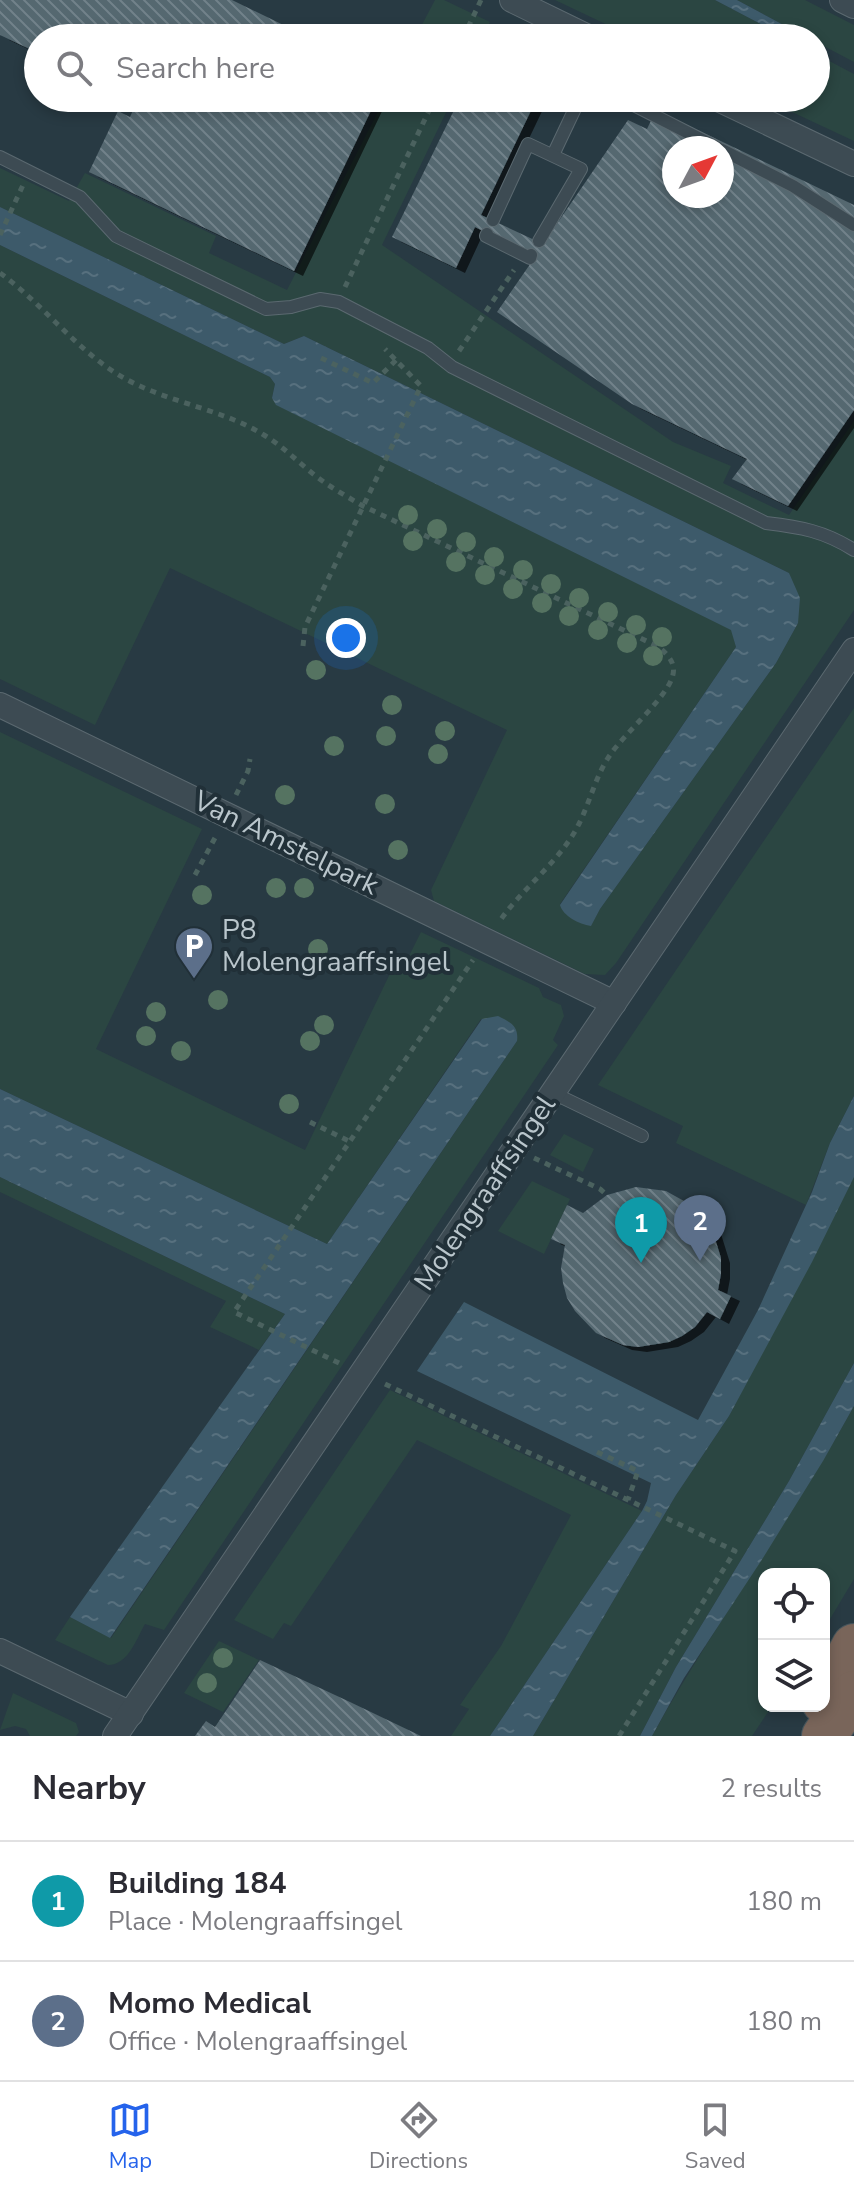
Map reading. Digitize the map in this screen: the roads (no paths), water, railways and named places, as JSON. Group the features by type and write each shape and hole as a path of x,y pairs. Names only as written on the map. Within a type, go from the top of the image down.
{"highway":[{"path":"830,1691 854,1646"},
{"path":"824,1736 854,1693"},
{"path":"806,1736 819,1712"}],"street":[{"path":"512,0 561,24"},
{"path":"842,0 854,6"},
{"path":"745,112 854,164"},
{"name":"Molengraaffsingel","path":"115,1736 854,650"},
{"name":"Van Amstelpark","path":"0,705 614,1003"},
{"path":"0,1651 131,1714"}],"lane":[{"path":"553,155 573,112"},
{"path":"647,112 695,136"},
{"path":"493,220 528,144 553,155 581,169 539,241"},
{"path":"734,156 793,186 854,225"},
{"path":"0,157 80,197 116,236 266,309 291,307 320,299 339,302 428,348 452,367 766,523 817,531 854,550"},
{"path":"487,234 527,255"},
{"path":"553,1093 642,1136"}],"water":[{"path":"715,0 737,0 782,24 760,24"},
{"path":"0,207 284,344 304,336 789,573 800,598 798,623 776,663 600,909 591,926 572,919 560,905 736,647 731,630 276,405 272,398 275,384 270,377 0,245"},
{"path":"498,1016 515,1028 517,1041 110,1638 70,1617 285,1314 0,1177 0,1089 327,1244 482,1019"},
{"path":"854,1096 854,1177 729,1416 676,1495 533,1736 490,1736 642,1511 651,1483 417,1371 464,1302 698,1420 758,1310 812,1192 830,1143"},
{"path":"854,1363 854,1406 823,1461 684,1678 652,1736 640,1736 676,1667 789,1481"}],"place":[{"name":"P8 Molengraaffsingel","path":"194,980"},
{"name":"Momo Medical","path":"700,1261"},
{"name":"Building 184","path":"641,1263"}]}
